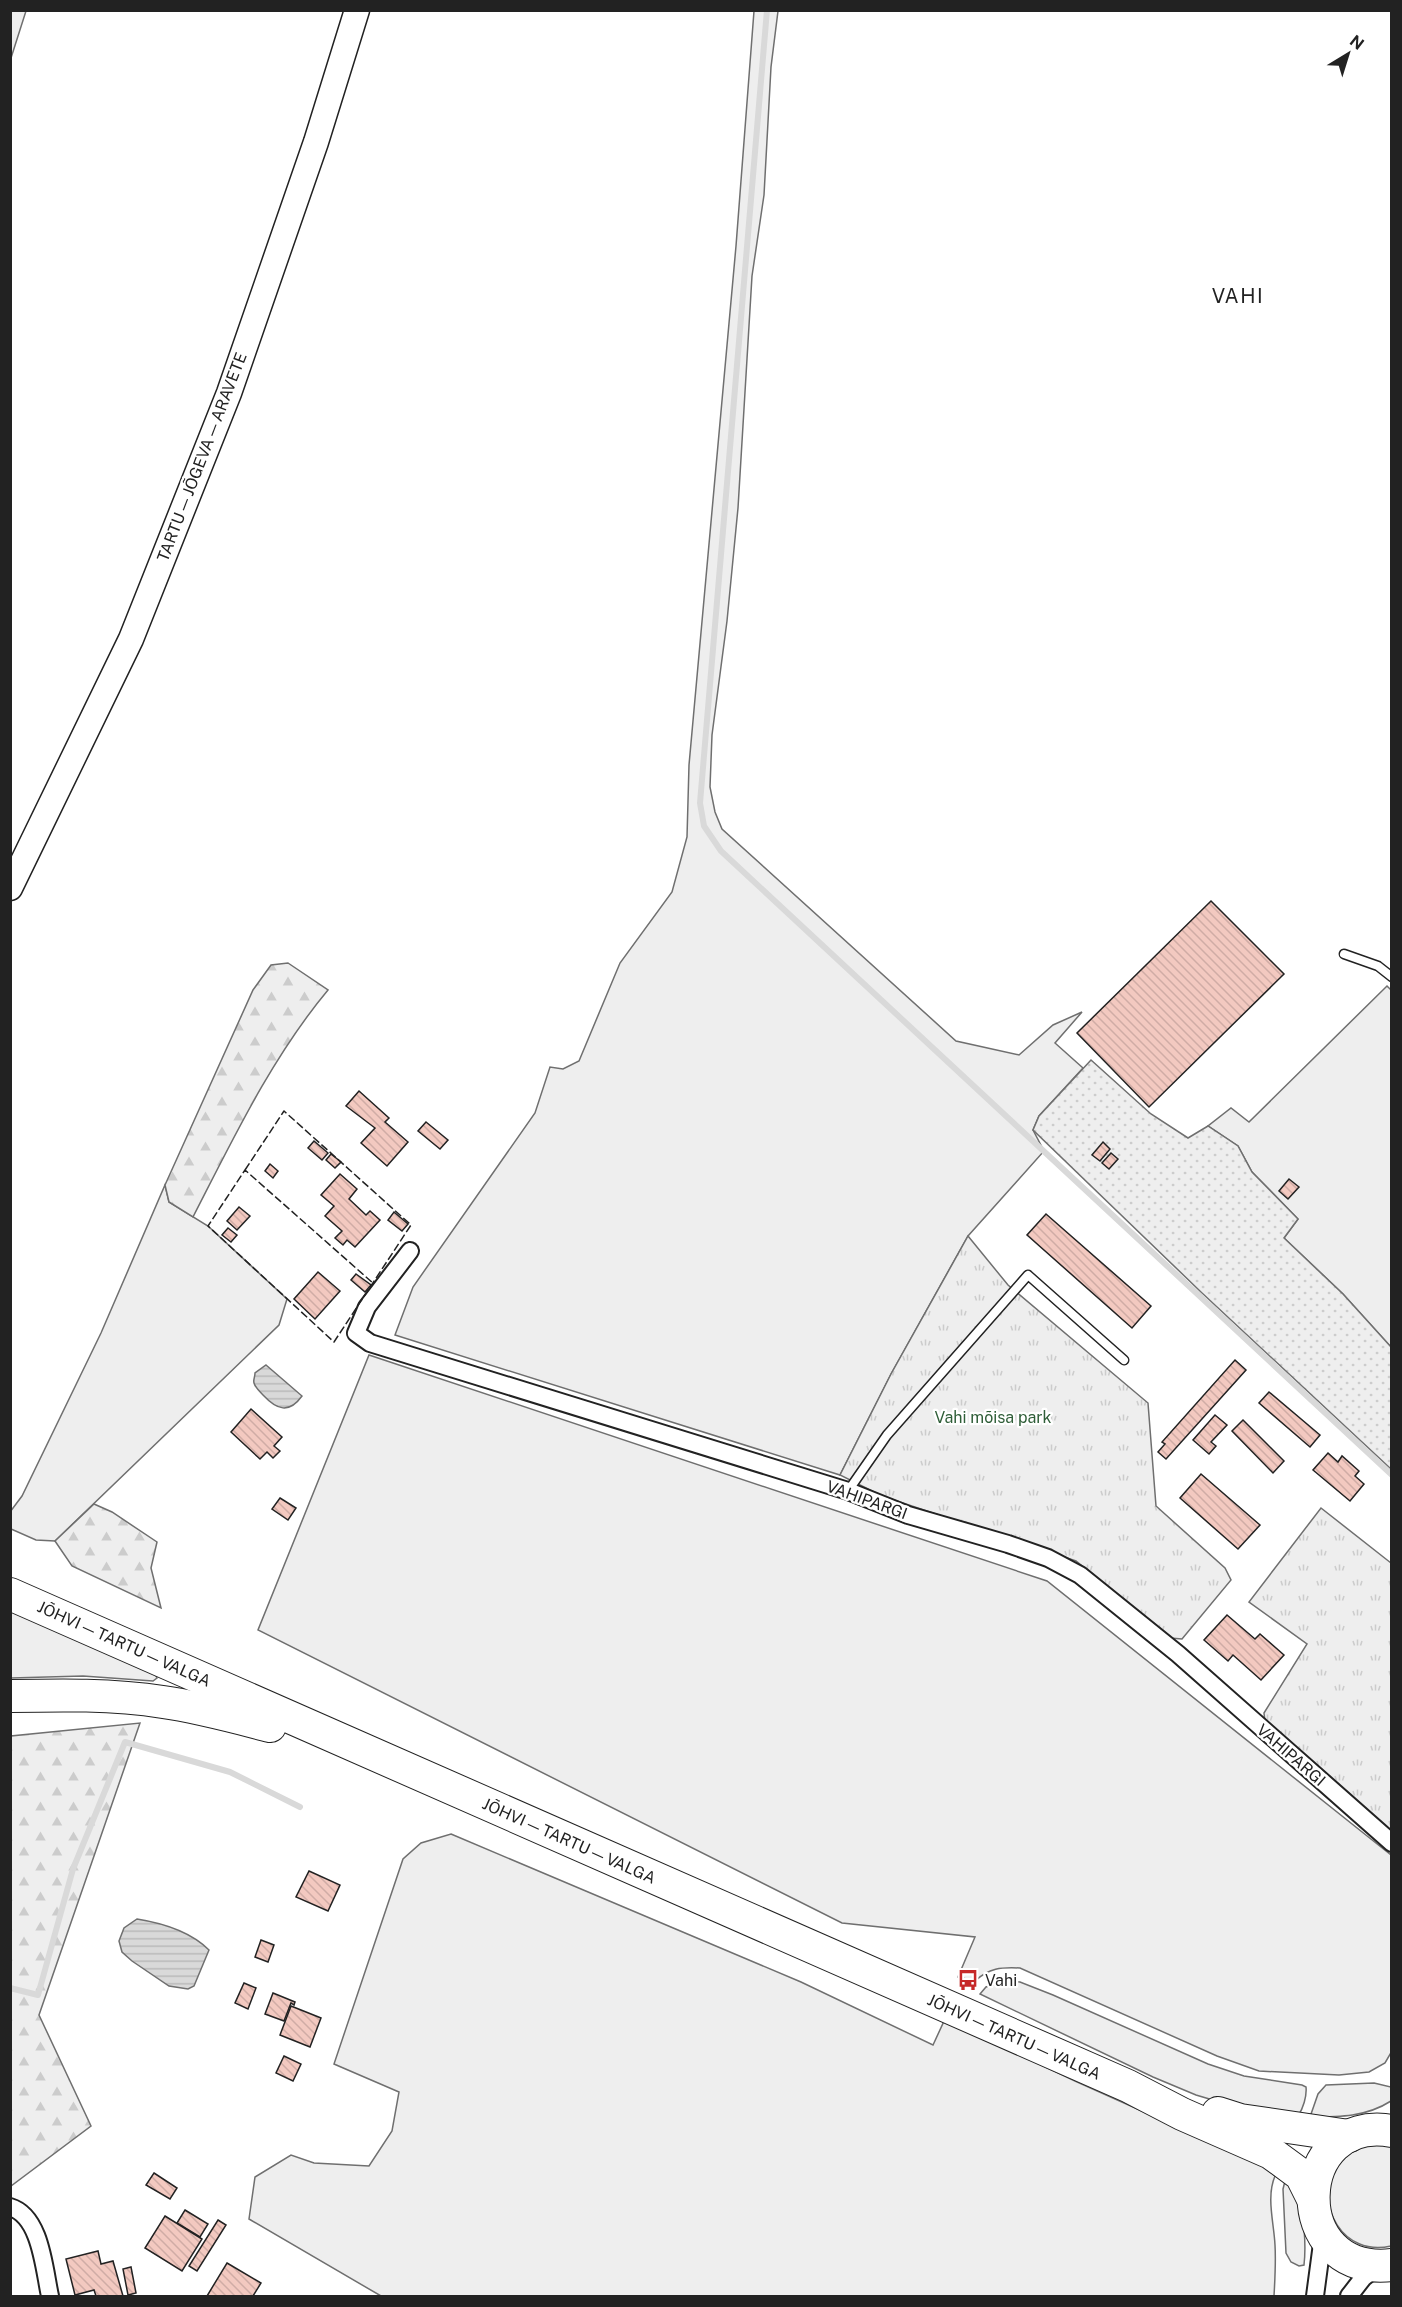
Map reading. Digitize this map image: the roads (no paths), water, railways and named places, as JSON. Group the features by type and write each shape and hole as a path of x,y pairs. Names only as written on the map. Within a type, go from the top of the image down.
{"highway":[{"name":"JÕHVI — TARTU — VALGA","path":"10,1594 1128,2086 1271,2153 1301,2175 1312,2197"},
{"path":"10,1696 83,1695 161,1702 218,1712 406,1770"},
{"name":"JÕHVI — TARTU — VALGA","path":"1128,2086 1240,2120 1349,2136"},
{"name":"JÕHVI — TARTU — VALGA","path":"1385,2266 1357,2262 1338,2251 1323,2235 1314,2217 1312,2197 1314,2178 1322,2161 1334,2147 1349,2136 1365,2130 1388,2127"}],"main road":[{"name":"TARTU — JÕGEVA — ARAVETE","path":"10,888 131,639 216,425 316,142 357,10"}],"street":[{"name":"VAHIPARGI","path":"410,1251 367,1307 356,1332 370,1343 848,1491 908,1515 1048,1558 1080,1575 1178,1654 1392,1843"},
{"path":"10,2207 19,2210 34,2227 50,2296"},
{"path":"1315,2296 1323,2235"},
{"path":"1349,2296 1363,2278 1385,2266"}],"lane":[{"path":"1344,954 1378,966 1392,977"},
{"path":"848,1491 887,1435 1028,1275 1125,1360"}],"waterway":[{"path":"767,10 700,803 704,826 721,851 1392,1475"},
{"path":"10,1988 38,1995 73,1869 125,1742 230,1772 300,1807"}],"place":[{"name":"Vahi","path":"968,1980"}],"district":[{"name":"VAHI","path":"1238,296"}],"park label":[{"name":"Vahi mõisa park","path":"993,1417"}]}
